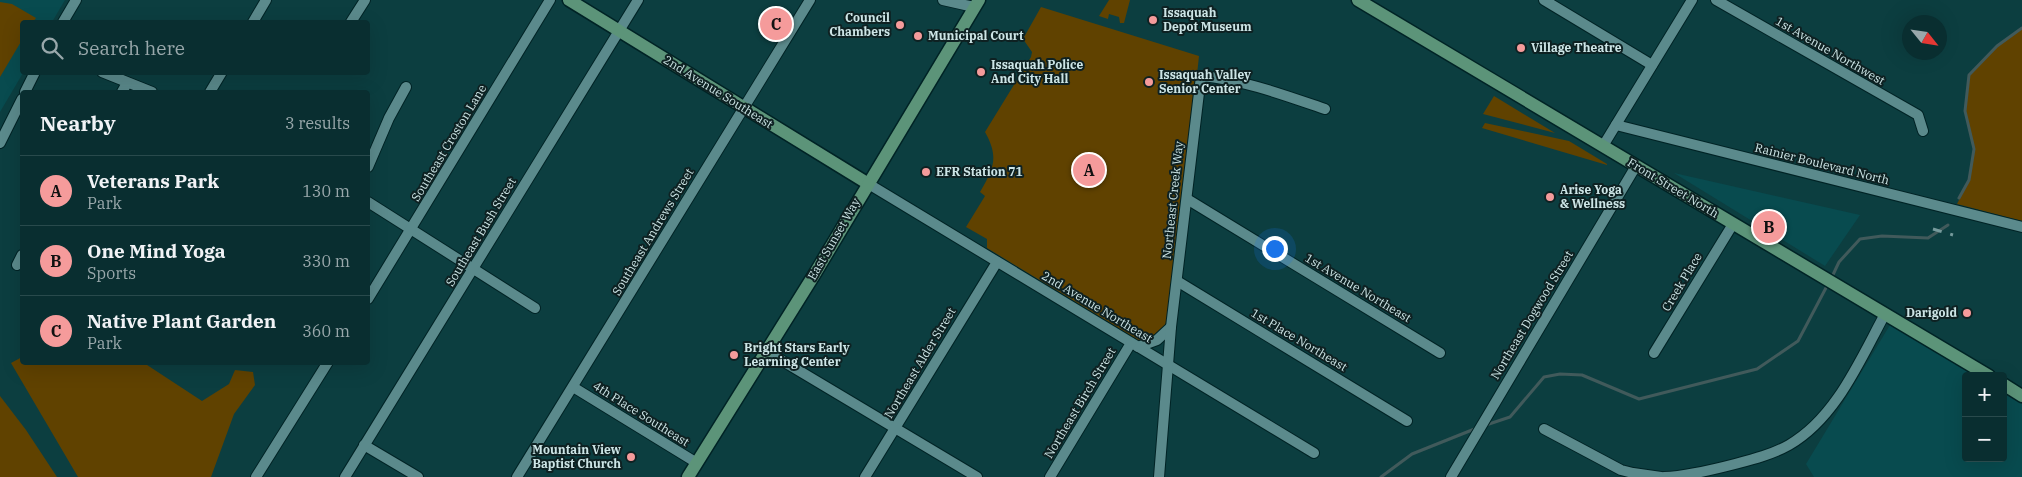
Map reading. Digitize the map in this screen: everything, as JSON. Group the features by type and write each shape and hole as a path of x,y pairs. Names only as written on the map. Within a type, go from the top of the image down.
{"main road":[{"name":"2nd Avenue Southeast","path":"569,0 867,183"},
{"name":"Front Street North","path":"1358,0 1982,372"},
{"name":"East Sunset Way","path":"688,477 814,274 976,4"},
{"path":"2007,387 2022,396"}],"street":[{"path":"64,20 76,0"},
{"path":"254,20 266,0"},
{"path":"352,20 365,0"},
{"name":"Southeast Croston Lane","path":"370,296 550,0"},
{"name":"Southeast Bush Street","path":"345,477 638,0"},
{"name":"Southeast Andrews Street","path":"516,477 810,0"},
{"path":"943,0 976,4"},
{"path":"1544,0 1652,65"},
{"path":"1603,146 1692,0"},
{"name":"1st Avenue Northwest","path":"1716,0 1918,114 1923,131"},
{"path":"26,90 34,75"},
{"path":"106,75 125,88 138,90"},
{"path":"206,90 221,75"},
{"path":"211,90 221,75"},
{"name":"Northeast Creek Way","path":"1159,477 1167,364 1201,76 1252,85 1325,109"},
{"path":"370,162 397,101 406,87"},
{"path":"0,143 20,103"},
{"name":"Rainier Boulevard North","path":"1616,125 2022,227"},
{"name":"Northeast Dogwood Street","path":"1451,477 1636,166"},
{"name":"2nd Avenue Northeast","path":"867,183 1314,453"},
{"name":"1st Avenue Northeast","path":"1187,199 1440,353"},
{"path":"370,203 534,308"},
{"name":"Creek Place","path":"1654,353 1733,224"},
{"path":"17,265 20,259"},
{"name":"Northeast Alder Street","path":"865,477 997,262"},
{"name":"1st Place Northeast","path":"1177,281 1407,420"},
{"path":"1544,429 1621,470 1633,474 1663,477 1708,471 1774,452 1804,435 1841,393 1885,314"},
{"path":"1134,345 1157,340 1171,327"},
{"name":"Northeast Birch Street","path":"1050,477 1134,345"},
{"path":"766,351 977,477"},
{"path":"256,477 326,365"},
{"name":"4th Place Southeast","path":"573,386 697,463"},
{"path":"364,445 418,477"}],"shaded area":[{"path":"0,0 65,0 53,20 20,20 20,75 22,75 0,112"},
{"path":"1109,0 1130,0 1124,23 1120,23 1119,17 1109,14 1108,19 1099,16"},
{"path":"0,2 12,4 36,18 34,20 20,20 20,43 0,77"},
{"path":"1041,7 1199,56 1177,263 1166,325 1160,335 1146,340 1138,340 987,248 987,239 966,227 985,196 980,192 989,176 993,162 992,149 985,132 1031,57 1032,52 1023,39"},
{"path":"2022,28 2022,221 1957,204 1969,180 1974,149 1965,111 1969,75 1997,46"},
{"path":"1494,96 1555,133 1483,114"},
{"path":"1485,123 1569,141 1607,165 1482,128"},
{"path":"1674,173 1860,215 1825,266"},
{"path":"1890,325 1968,372 1962,372 1962,462 2007,462 2007,395 2022,404 2022,477 1814,477 1806,464"},
{"path":"20,358 20,365 147,365 202,401 229,384 235,370 253,372 255,385 234,414 211,477 78,477 11,363"},
{"path":"0,396 26,430 57,477 0,477"}],"waterway":[{"path":"1959,198 1969,180 1974,149 1965,111 1969,75 1997,46 2022,28"},
{"path":"1831,279 1839,262 1860,239 1882,236 1928,238 1948,225"},
{"path":"1486,425 1510,417 1544,377 1560,374 1582,375 1639,399 1757,369 1798,341 1828,284"},
{"path":"1381,477 1412,454 1477,428"}],"railway":[{"path":"1933,229 1953,235"}],"place":[{"name":"Issaquah Depot Museum","path":"1153,20"},
{"name":"Native Plant Garden","path":"776,24"},
{"name":"Council Chambers","path":"900,25"},
{"name":"Municipal Court","path":"918,36"},
{"name":"Village Theatre","path":"1521,48"},
{"name":"Issaquah Police And City Hall","path":"981,72"},
{"name":"Issaquah Valley Senior Center","path":"1149,82"},
{"name":"Veterans Park","path":"1089,170"},
{"name":"EFR Station 71","path":"926,172"},
{"name":"Arise Yoga & Wellness","path":"1550,197"},
{"name":"One Mind Yoga","path":"1769,227"},
{"name":"Darigold","path":"1967,313"},
{"name":"Bright Stars Early Learning Center","path":"734,355"},
{"name":"Mountain View Baptist Church","path":"631,457"}]}
